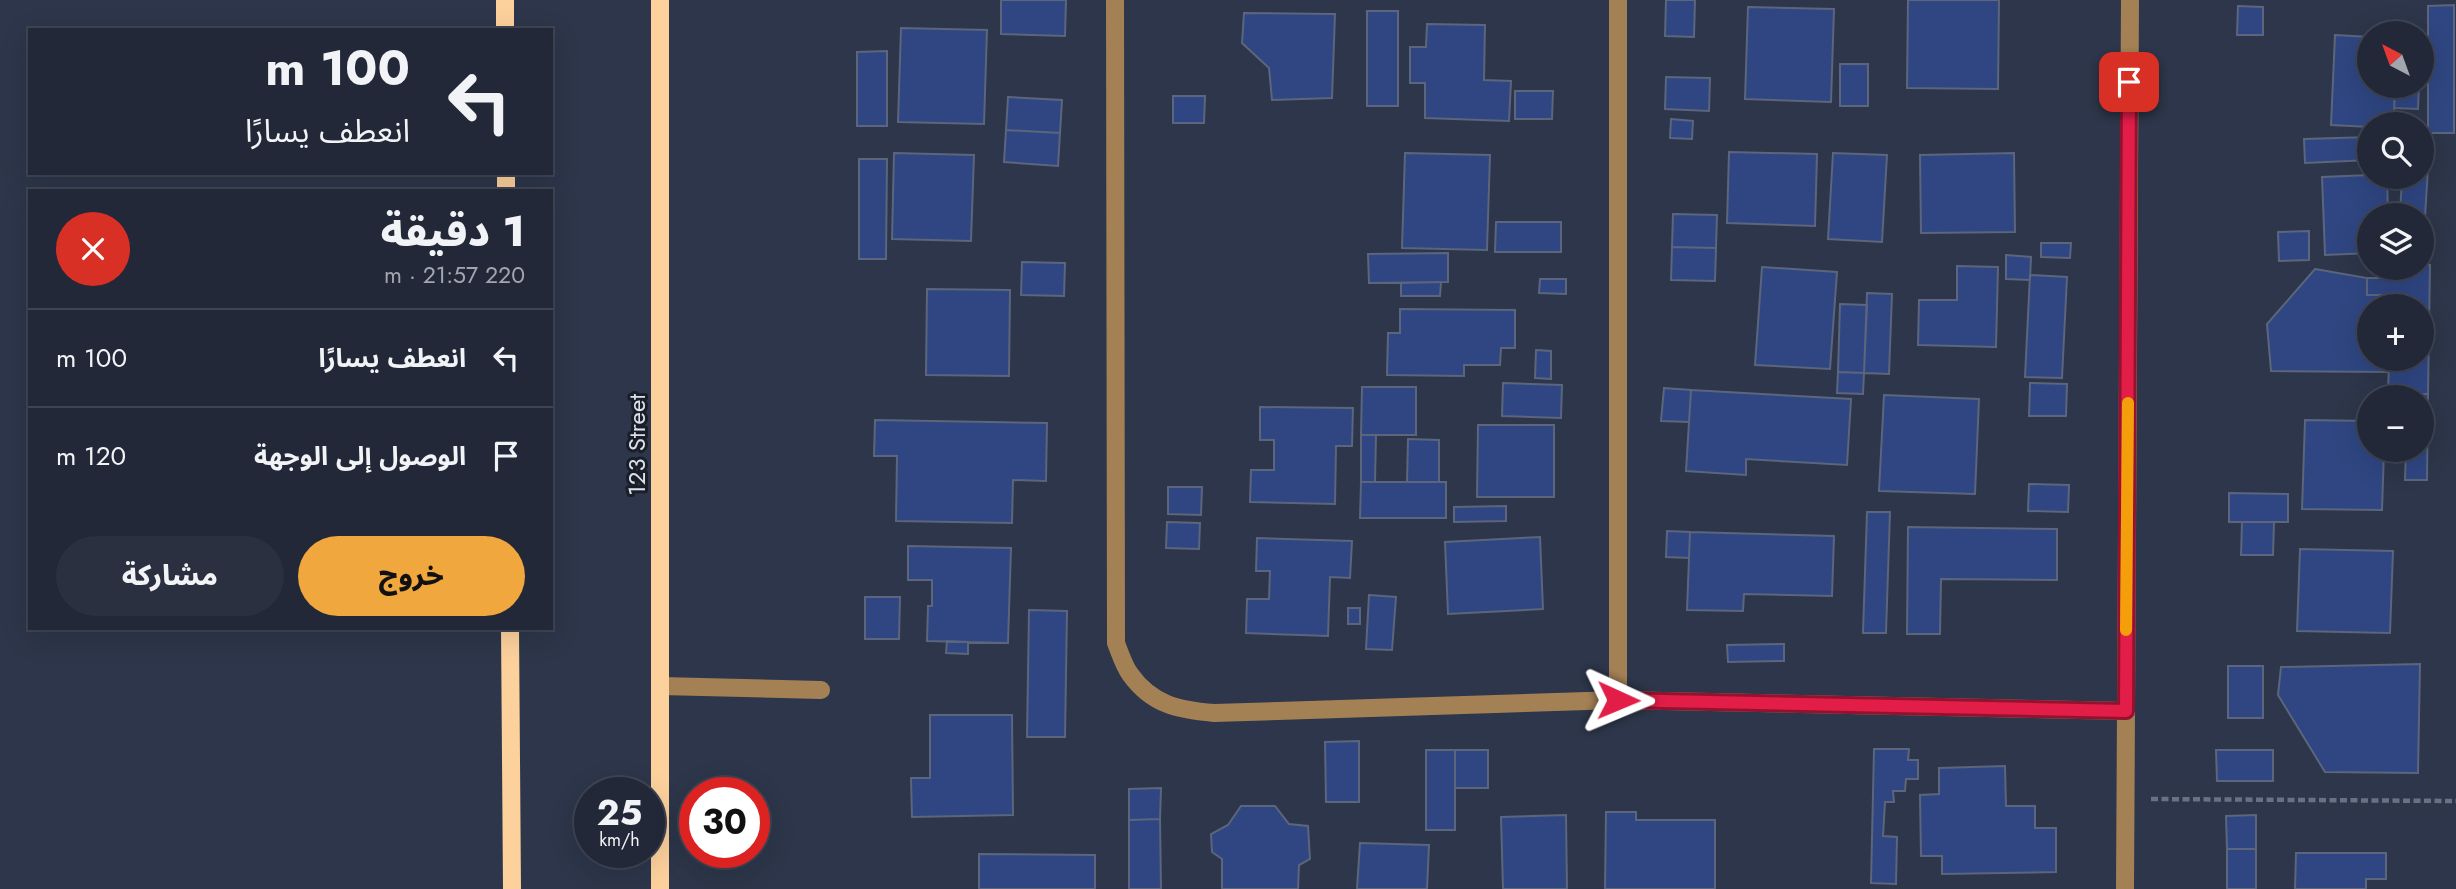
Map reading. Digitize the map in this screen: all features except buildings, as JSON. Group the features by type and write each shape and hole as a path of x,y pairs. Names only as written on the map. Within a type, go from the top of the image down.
{"main road":[{"path":"505,0 505,28"},
{"name":"123 Street","path":"660,0 660,889"},
{"path":"510,630 512,889"}],"street":[{"path":"1115,0 1116,643 1129,674 1152,697 1182,710 1214,713 1618,700 2126,711"},
{"path":"1618,0 1618,700"},
{"path":"2125,889 2130,0"},
{"path":"661,685 821,690"}],"path":[{"path":"2126,799 2456,801"}],"slow traffic":[{"path":"2126,630 2128,403"}],"route":[{"path":"1618,700 2126,711 2129,82"}]}
